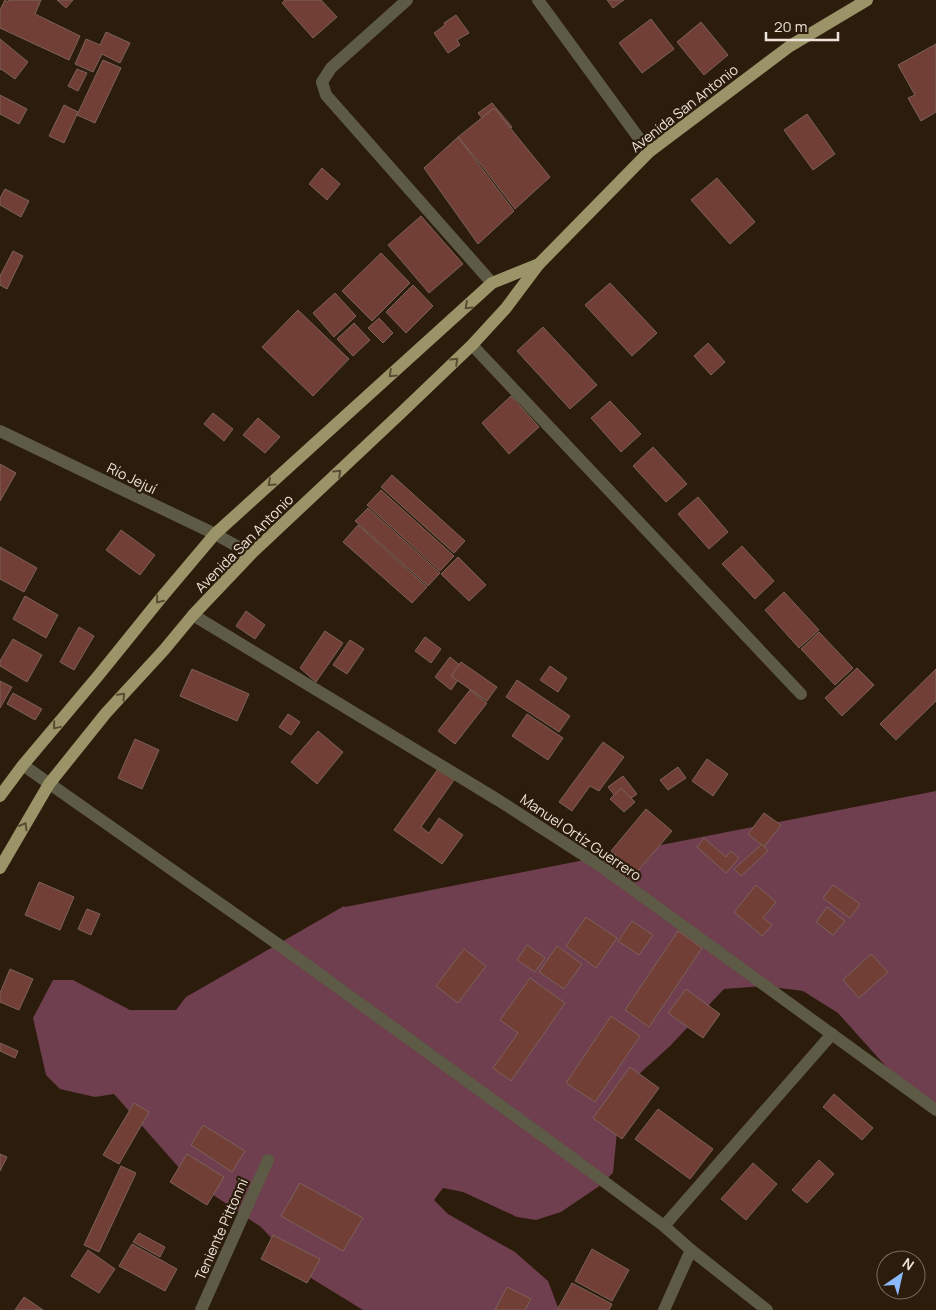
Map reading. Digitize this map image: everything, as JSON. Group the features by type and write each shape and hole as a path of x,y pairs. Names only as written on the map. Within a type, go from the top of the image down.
{"main road":[{"name":"Avenida San Antonio","path":"0,868 48,784 106,713 164,650 193,615 251,554 472,345 506,308 538,264 649,152 790,46 867,0"},
{"name":"Avenida San Antonio","path":"0,796 23,765 215,534 492,283 538,264"}],"street":[{"path":"407,0 331,68 322,82 326,95 492,283"},
{"path":"538,0 649,152"},
{"path":"472,345 801,694"},
{"name":"Río Jejuí","path":"0,431 215,534 251,554"},
{"name":"Manuel Ortíz Guerrero","path":"193,615 490,794 602,867 936,1110"},
{"path":"23,765 282,946 544,1137 664,1226 691,1250 767,1310"},
{"path":"664,1226 832,1034"},
{"name":"Teniente Pittonni","path":"201,1310 268,1160"},
{"path":"664,1310 691,1250"}],"shaded area":[{"path":"936,791 936,1107 890,1071 838,1013 803,991 764,986 724,989 670,1046 615,1096 620,1101 613,1173 598,1187 561,1212 536,1220 517,1217 463,1192 443,1188 434,1200 448,1214 515,1252 548,1281 559,1310 363,1310 306,1275 261,1227 188,1178 114,1094 95,1097 60,1089 46,1075 33,1018 53,980 73,980 130,1010 176,1010 186,997 344,906"}],"building":[{"path":"5,0 8,2 9,0 41,0 35,14 80,36 69,60 0,28 0,10"},
{"path":"57,0 73,0 66,8"},
{"path":"285,0 321,0 337,17 313,38 282,3"},
{"path":"607,0 624,0 613,8"},
{"path":"456,15 469,33 457,40 460,45 448,53 434,33"},
{"path":"651,19 674,49 642,73 619,43"},
{"path":"701,22 728,55 704,75 677,42"},
{"path":"106,32 130,43 120,63 102,54 93,72 75,64 86,39 100,45"},
{"path":"0,39 28,62 15,79 0,70"},
{"path":"936,44 936,112 921,121 908,98 915,95 898,65"},
{"path":"103,60 121,68 95,123 77,115"},
{"path":"77,69 87,73 78,91 68,86"},
{"path":"0,95 27,109 19,124 0,114"},
{"path":"492,103 512,127 498,138 478,113"},
{"path":"64,105 78,112 64,143 49,136"},
{"path":"494,108 550,177 515,209 458,137"},
{"path":"807,114 835,154 813,170 784,130"},
{"path":"458,137 514,211 478,244 424,168"},
{"path":"322,168 340,184 327,200 309,184"},
{"path":"717,178 755,222 730,244 691,200"},
{"path":"5,189 29,201 21,217 0,205 0,198"},
{"path":"421,216 463,264 429,293 388,245"},
{"path":"13,251 23,256 7,289 0,285 0,276"},
{"path":"381,253 410,283 372,321 342,291"},
{"path":"610,283 657,333 632,356 585,305"},
{"path":"413,285 433,306 406,333 386,312"},
{"path":"335,293 356,316 334,337 313,313"},
{"path":"298,310 349,359 313,396 262,347"},
{"path":"379,318 393,333 383,343 368,328"},
{"path":"354,323 370,340 353,356 337,339"},
{"path":"543,327 597,385 570,409 517,351"},
{"path":"708,343 725,362 711,375 694,356"},
{"path":"511,396 539,427 509,454 482,423"},
{"path":"610,401 641,434 621,452 591,418"},
{"path":"213,413 233,429 224,441 204,424"},
{"path":"258,418 280,437 265,453 243,435"},
{"path":"653,447 687,484 666,502 633,466"},
{"path":"0,464 16,473 0,501"},
{"path":"392,475 465,541 454,553 381,487"},
{"path":"381,490 454,556 440,571 367,505"},
{"path":"698,497 728,532 709,549 678,514"},
{"path":"368,508 440,573 428,586 355,521"},
{"path":"358,525 427,587 412,603 343,542"},
{"path":"121,530 155,555 140,575 106,550"},
{"path":"742,546 774,581 755,599 722,564"},
{"path":"0,547 37,568 24,592 0,579"},
{"path":"458,557 486,585 469,601 441,574"},
{"path":"784,592 819,630 799,648 765,610"},
{"path":"25,596 58,615 46,638 13,619"},
{"path":"246,611 265,625 255,639 236,626"},
{"path":"79,627 94,636 74,670 60,662"},
{"path":"325,631 343,643 316,682 300,668"},
{"path":"819,632 853,668 835,685 801,649"},
{"path":"425,637 441,649 431,663 415,651"},
{"path":"13,639 42,655 27,682 0,666 0,661"},
{"path":"350,640 364,649 347,674 333,665"},
{"path":"450,657 471,674 463,684 458,680 451,690 435,677"},
{"path":"461,662 497,687 487,701 451,676"},
{"path":"550,666 567,678 558,692 540,680"},
{"path":"857,668 874,685 842,716 825,698"},
{"path":"192,669 249,694 237,721 180,696"},
{"path":"936,669 936,701 896,740 880,724"},
{"path":"517,680 570,716 559,732 506,697"},
{"path":"0,681 12,687 0,708"},
{"path":"470,690 487,703 455,744 438,731"},
{"path":"13,693 42,709 35,720 7,704"},
{"path":"288,714 300,722 291,735 279,727"},
{"path":"527,714 563,738 548,760 512,736"},
{"path":"318,731 343,752 317,784 291,762"},
{"path":"135,739 159,750 142,789 118,778"},
{"path":"603,742 624,757 599,791 590,786 572,811 559,802"},
{"path":"707,759 728,774 713,796 692,781"},
{"path":"678,767 686,778 668,790 660,780"},
{"path":"438,769 454,780 421,827 429,833 439,818 463,835 442,864 394,830"},
{"path":"623,776 637,794 622,805 608,787"},
{"path":"621,788 635,802 624,812 610,799"},
{"path":"646,809 672,831 636,873 611,851"},
{"path":"764,813 781,825 764,847 748,834"},
{"path":"704,838 726,857 731,851 739,858 726,873 697,847"},
{"path":"762,844 768,851 741,876 734,869"},
{"path":"39,882 74,897 60,930 25,915"},
{"path":"756,885 776,902 763,918 772,925 762,936 734,912"},
{"path":"833,885 860,904 850,918 823,898"},
{"path":"827,907 845,921 833,935 816,922"},
{"path":"87,909 100,914 91,935 78,929"},
{"path":"586,917 617,938 596,968 566,946"},
{"path":"632,921 653,935 639,955 618,941"},
{"path":"678,931 702,948 649,1027 625,1010"},
{"path":"527,945 545,958 535,972 517,960"},
{"path":"557,946 582,964 564,989 539,972"},
{"path":"464,949 486,966 458,1003 436,986"},
{"path":"871,954 888,972 859,998 843,980"},
{"path":"10,969 33,979 19,1010 0,1002 0,993"},
{"path":"530,978 565,1003 511,1081 493,1068 518,1033 500,1020"},
{"path":"686,989 720,1014 703,1038 668,1013"},
{"path":"611,1016 640,1036 595,1102 566,1083"},
{"path":"0,1043 18,1051 15,1058 0,1051"},
{"path":"630,1067 659,1088 622,1139 593,1118"},
{"path":"834,1094 873,1128 862,1140 823,1107"},
{"path":"134,1103 149,1112 119,1164 103,1155"},
{"path":"658,1109 713,1149 690,1179 635,1139"},
{"path":"203,1125 245,1151 232,1172 191,1145"},
{"path":"0,1154 7,1157 0,1171"},
{"path":"187,1154 224,1177 207,1205 170,1182"},
{"path":"819,1160 834,1174 807,1203 792,1190"},
{"path":"753,1163 777,1184 746,1220 721,1199"},
{"path":"121,1166 136,1173 99,1252 84,1245"},
{"path":"300,1183 363,1218 343,1251 281,1216"},
{"path":"139,1233 165,1247 160,1257 133,1242"},
{"path":"273,1235 320,1259 307,1283 261,1259"},
{"path":"132,1244 177,1269 165,1291 119,1266"},
{"path":"592,1249 629,1270 612,1301 575,1281"},
{"path":"88,1250 115,1269 99,1293 71,1276"},
{"path":"572,1283 612,1304 609,1310 557,1310"},
{"path":"507,1287 531,1299 525,1310 495,1310"},
{"path":"24,1297 43,1310 15,1310"}]}
